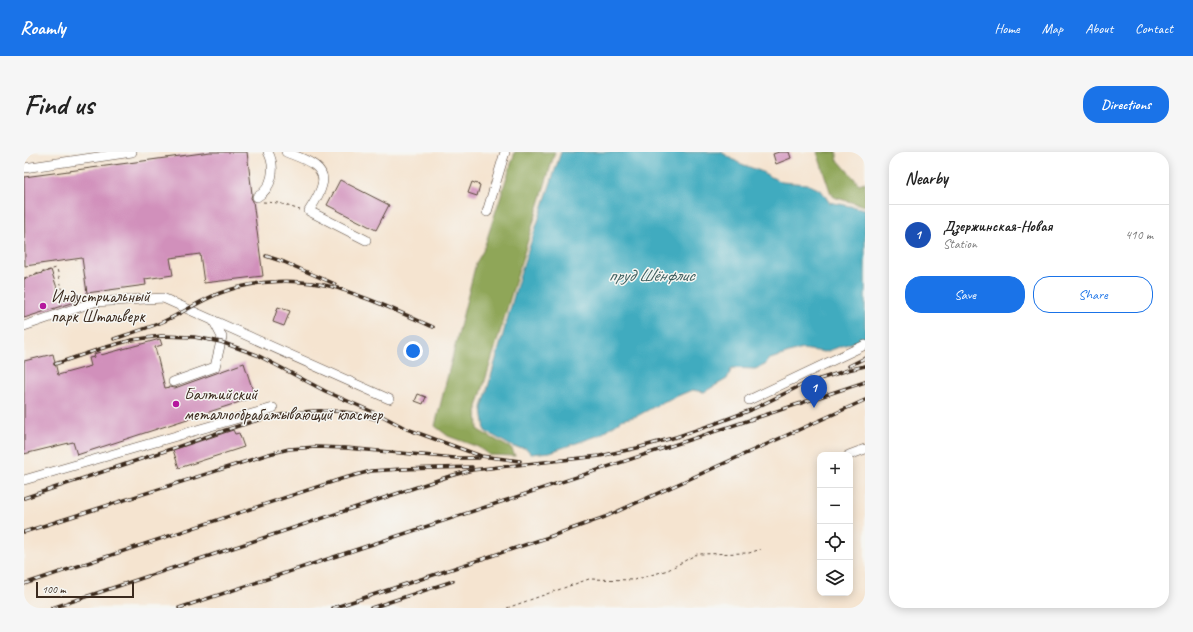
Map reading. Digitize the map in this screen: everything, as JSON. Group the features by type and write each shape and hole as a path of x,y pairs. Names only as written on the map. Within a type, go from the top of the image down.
{"street":[{"path":"24,168 132,152"},
{"path":"259,200 270,182 272,172 272,160 268,152"},
{"path":"286,152 313,164 322,174 322,187 309,211 366,240"},
{"path":"488,212 505,152"},
{"path":"24,326 94,302 163,298 389,399"},
{"path":"173,382 214,367 222,337 213,320"},
{"path":"749,400 865,345"},
{"path":"24,480 273,408"},
{"path":"853,454 865,450"}],"path":[{"path":"259,200 279,203 306,213 309,211"},
{"path":"24,278 56,268 68,311"},
{"path":"507,608 589,579 634,580 668,570 697,554 749,553 761,549"}],"green space":[{"path":"515,152 555,152 477,407 478,430 512,449 515,456 489,455 478,447 448,436 435,426 476,263 483,251"},
{"path":"817,152 837,152 837,159 859,184 865,182 865,206 833,197"}],"water":[{"name":"пруд Шёнфлис","path":"561,152 721,152 739,163 760,171 781,182 807,184 821,190 829,202 865,209 865,338 825,352 802,349 770,359 765,365 755,369 732,368 727,379 704,392 692,390 663,402 637,416 621,420 600,435 550,452 531,454 526,448 513,447 485,431 482,408 519,278"}],"building":[{"path":"210,152 247,152 252,194 251,198 253,201 263,276 204,283 200,254 170,258 173,275 145,279 146,285 87,293 82,258 25,266 24,177"},
{"path":"779,152 789,152 791,158 776,164 773,154"},
{"path":"340,180 389,205 376,230 327,205"},
{"path":"472,182 480,185 477,196 468,193"},
{"path":"51,270 61,300 74,295 77,301 24,318 24,279"},
{"path":"278,307 290,311 284,326 273,322"},
{"name":"Балтийский металлообрабатывающий кластер","path":"160,339 162,345 155,347 165,388 175,388 244,363 255,397 77,455 73,442 24,454 24,361 53,354 58,375 91,366 89,358 95,357 94,354 100,352 101,355"},
{"path":"418,394 426,397 423,404 415,401"},
{"path":"233,430 235,434 239,433 244,447 179,468 173,450"}],"railway":[{"path":"266,256 284,262 335,284"},
{"path":"114,339 160,323 205,300 234,288 263,283 293,281 337,288 376,302 433,327"},
{"path":"55,364 132,340 161,336 194,337 221,342 257,355 325,391 382,416 407,429 481,456 520,461"},
{"path":"849,366 865,358"},
{"path":"52,608 450,476 472,470 600,456 637,448 676,437 751,410 804,384 865,366"},
{"path":"179,608 865,382"},
{"path":"333,608 605,517 865,400"},
{"path":"24,498 218,432 270,417 296,412 323,411 349,413 376,419"},
{"path":"24,532 269,454 289,449 316,447 346,448 455,458 479,458"},
{"path":"24,584 341,479 371,471 472,467"},
{"path":"371,608 453,581"}],"place":[{"name":"Индустриальный парк Штальверк","path":"43,306"},
{"name":"Балтийский металлообрабатывающий кластер","path":"176,404"},
{"name":"Дзержинская-Новая","path":"814,408"}]}
